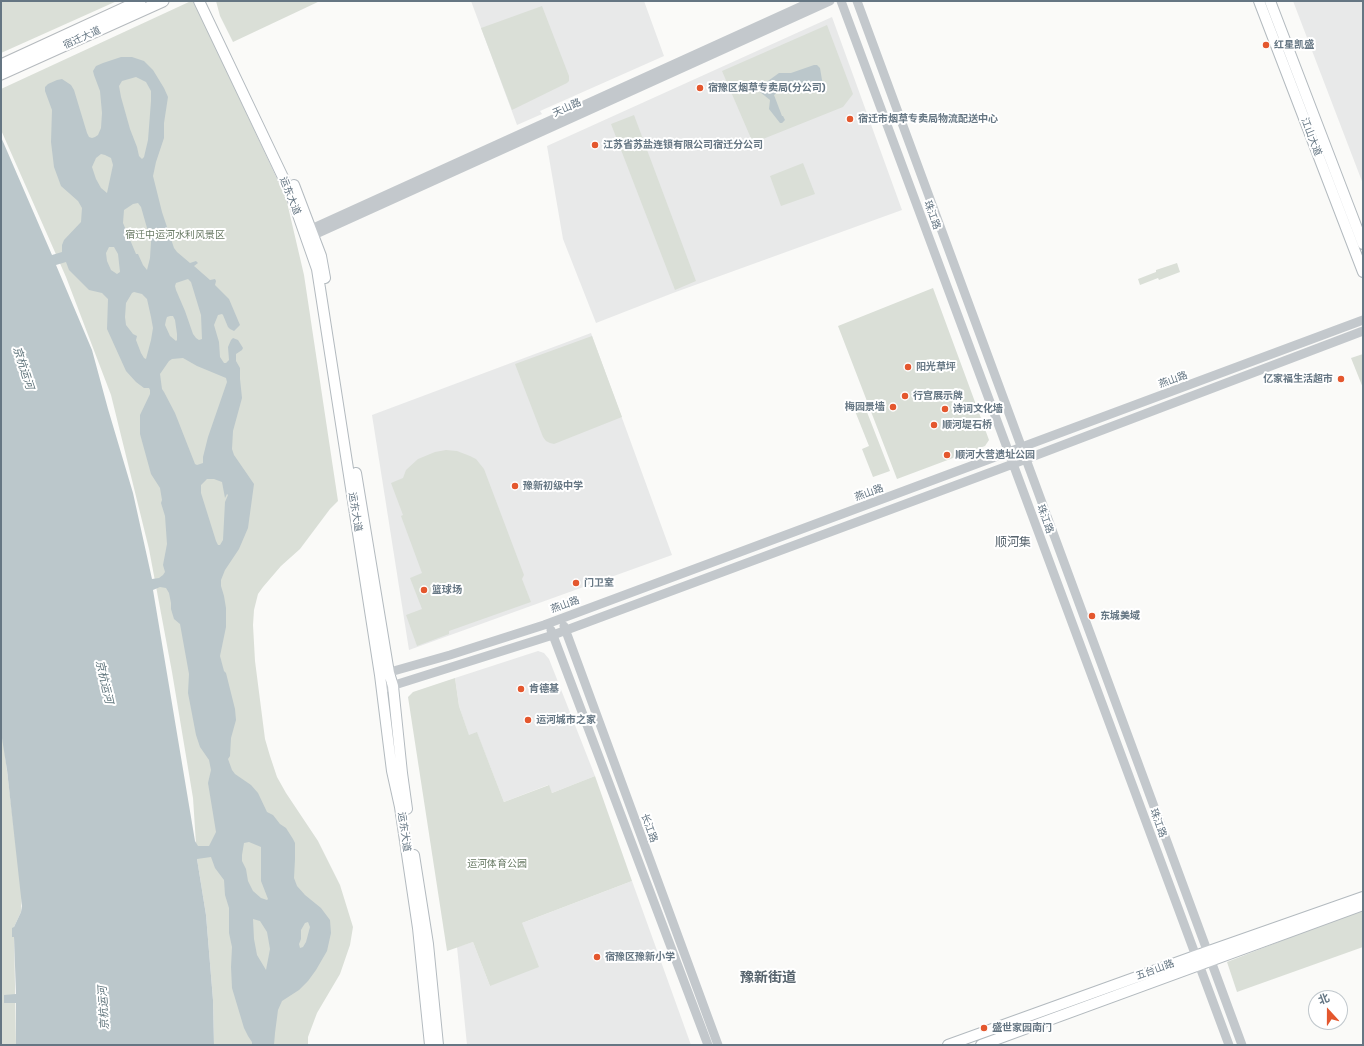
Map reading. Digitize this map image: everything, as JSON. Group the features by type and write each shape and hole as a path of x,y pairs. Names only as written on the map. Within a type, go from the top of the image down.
{"main road":[{"name":"宿迁大道","path":"1,65 140,1"},
{"name":"宿迁大道","path":"1,74 163,1"},
{"name":"运东大道","path":"199,1 290,192 314,260 384,674 393,686 402,773 428,944 438,1045"},
{"name":"运东大道","path":"206,1 296,190 323,264 367,546 384,674 382,689 392,772 400,807 418,928 430,1045"},
{"name":"江山大道","path":"1259,1 1363,272"},
{"name":"江山大道","path":"1270,1 1363,244"},
{"name":"五台山路","path":"1209,956 1363,897"},
{"name":"五台山路","path":"948,1045 1363,905"},
{"name":"五台山路","path":"981,1045 1197,960"}],"street":[{"name":"天山路","path":"312,232 813,1"},
{"name":"天山路","path":"312,232 830,1"},
{"name":"珠江路","path":"841,1 1228,1045"},
{"name":"珠江路","path":"858,1 1242,1045"},
{"name":"燕山路","path":"384,674 453,654 549,623 1023,448 1363,320"},
{"path":"382,689 565,631 1027,459 1363,331"},
{"name":"长江路","path":"561,618 718,1045"},
{"path":"549,623 708,1045"}],"shaded area":[{"path":"471,1 644,1 664,56 540,111 542,114 517,125"},
{"path":"1293,1 1363,1 1363,184"},
{"path":"832,17 902,210 673,293 596,323 563,239 547,146"},
{"name":"豫新初级中学","path":"591,333 672,555 409,650 372,415"},
{"name":"运河城市之家","path":"538,651 544,653 549,659 595,776 552,793 548,785 504,802 477,733 469,736 459,706 455,678"},
{"name":"宿豫区豫新小学","path":"632,881 691,1045 467,1045 457,947 473,942 490,986 522,923"}],"green space":[{"path":"1,1 117,1 1,53"},
{"name":"宿迁中运河水利风景区","path":"191,1 194,1 286,198 304,275 338,501 330,509 300,549 281,566 258,594 254,610 253,625 255,661 265,739 270,756 277,777 318,841 340,885 353,927 350,945 340,974 317,1013 308,1037 308,1045 214,1045 213,1000 206,915 197,859 193,798 172,672 149,549 111,395 66,277 1,130 1,89"},
{"path":"216,1 320,1 233,42 220,16"},
{"path":"542,6 569,76 569,81 512,110 481,28"},
{"path":"827,25 853,94 843,107 753,143 722,71"},
{"path":"634,115 696,281 675,290 611,124"},
{"path":"803,163 815,194 781,206 770,176"},
{"path":"1177,263 1180,272 1140,285 1138,279 1156,272 1156,270"},
{"path":"933,288 989,440 985,446 897,479 838,326"},
{"path":"592,336 622,417 554,444 550,443 543,437 515,364"},
{"path":"1363,354 1363,388 1351,358"},
{"path":"865,407 890,471 873,477 862,449 869,446 855,411"},
{"path":"446,450 457,451 476,459 484,469 524,575 522,579 531,602 449,631 449,634 417,646 406,615 422,609 410,578 422,573 401,516 403,515 391,483 403,478 406,470 418,459 435,452"},
{"name":"运河体育公园","path":"455,678 459,706 469,735 477,732 504,802 549,785 552,793 595,776 632,881 522,923 539,967 490,986 473,942 447,951 408,697 413,692"},
{"path":"1,732 22,894 21,912 14,927 16,1045 1,1045"},
{"path":"1363,909 1363,947 1237,992 1227,962"}],"water":[{"name":"京杭运河","path":"121,57 132,57 144,61 153,70 164,88 168,97 164,123 164,138 153,176 162,212 174,248 190,263 196,261 198,263 194,266 210,280 215,279 215,285 229,299 240,325 234,331 230,329 222,314 218,315 214,325 219,342 220,357 224,363 229,360 228,347 233,338 238,340 243,348 236,354 236,361 240,368 242,398 233,431 232,449 234,455 254,484 248,528 239,549 225,570 221,580 226,608 226,627 220,656 235,709 236,720 231,738 230,756 228,759 235,774 251,785 258,793 267,812 273,815 280,824 286,828 293,839 295,843 294,878 297,886 305,895 321,908 330,920 331,933 327,951 316,970 299,990 282,1001 278,1010 274,1045 252,1045 252,1042 244,1028 232,988 232,947 229,933 229,908 225,895 224,880 215,868 211,857 197,859 206,915 213,1000 214,1045 16,1045 16,1003 4,1003 4,995 16,994 14,937 12,937 12,928 14,927 21,912 22,906 7,770 1,732 1,137 52,255 62,252 64,240 81,222 82,208 78,201 61,186 54,167 51,142 52,110 45,87 48,84 62,79 71,85 74,90 87,133 89,137 95,137 98,135 101,128 102,113 100,91 93,71 96,66","holes":["136,77 146,82 151,91 148,140 144,157 142,159 139,156 130,129 119,86 122,81","101,154 111,158 113,165 107,193 101,188 92,167 96,158","138,203 141,207 151,242 150,258 147,270 138,254 136,254 123,223 124,210 133,204","109,247 114,247 118,254 120,272 117,274 111,270 107,261 106,253","66,262 69,270 89,290 102,293 108,299 107,329 126,371 136,382 144,388 149,388 150,390 150,394 140,415 140,434 151,474 160,488 161,503 165,516 167,544 163,565 165,572 159,578 152,579 133,493 92,350 56,265","188,279 191,282 201,315 202,339 199,340 193,334 175,286 176,283","132,293 142,294 147,299 153,328 146,359 141,353 136,340 137,336 133,334 126,325 126,303","173,316 177,334 176,341 170,336 165,325 167,317","183,358 197,366 226,378 227,382 208,437 203,463 197,465 195,464 175,413 162,389 160,374 169,361 172,359","207,479 214,479 222,482 225,498 227,494 228,495 225,502 223,540 220,545 218,545 201,493 201,485","160,587 166,588 169,593 174,619 180,624 189,674 188,693 196,735 200,747 209,760 211,770 208,783 216,832 209,846 198,846 195,841 153,590","249,842 261,847 261,881 268,899 267,900 261,898 253,891 248,881 246,869 242,861 244,843","253,919 260,921 267,932 270,949 266,970 257,955 254,939","308,922 310,927 306,942 303,947 300,948 299,944 301,939 301,930 305,923"]},
{"path":"817,65 820,68 822,80 827,92 818,89 812,91 806,87 791,83 787,85 774,95 785,120 780,123 769,109 770,100 760,92 756,86 757,84 768,81 779,73 791,73"}],"place":[{"name":"红星凯盛","path":"1266,45"},
{"name":"宿豫区烟草专卖局(分公司)","path":"700,88"},
{"name":"宿迁市烟草专卖局物流配送中心","path":"850,119"},
{"name":"江苏省苏盐连锁有限公司宿迁分公司","path":"595,145"},
{"name":"阳光草坪","path":"908,367"},
{"name":"亿家福生活超市","path":"1341,379"},
{"name":"行宫展示牌","path":"905,396"},
{"name":"梅园景墙","path":"893,407"},
{"name":"诗词文化墙","path":"945,409"},
{"name":"顺河堤石桥","path":"934,425"},
{"name":"顺河大营遗址公园","path":"947,455"},
{"name":"豫新初级中学","path":"515,486"},
{"name":"门卫室","path":"576,583"},
{"name":"篮球场","path":"424,590"},
{"name":"东城美域","path":"1092,616"},
{"name":"肯德基","path":"521,689"},
{"name":"运河城市之家","path":"528,720"},
{"name":"宿豫区豫新小学","path":"597,957"},
{"name":"盛世家园南门","path":"984,1028"}],"district":[{"name":"顺河集","path":"1013,543"},
{"name":"豫新街道","path":"768,978"}]}
